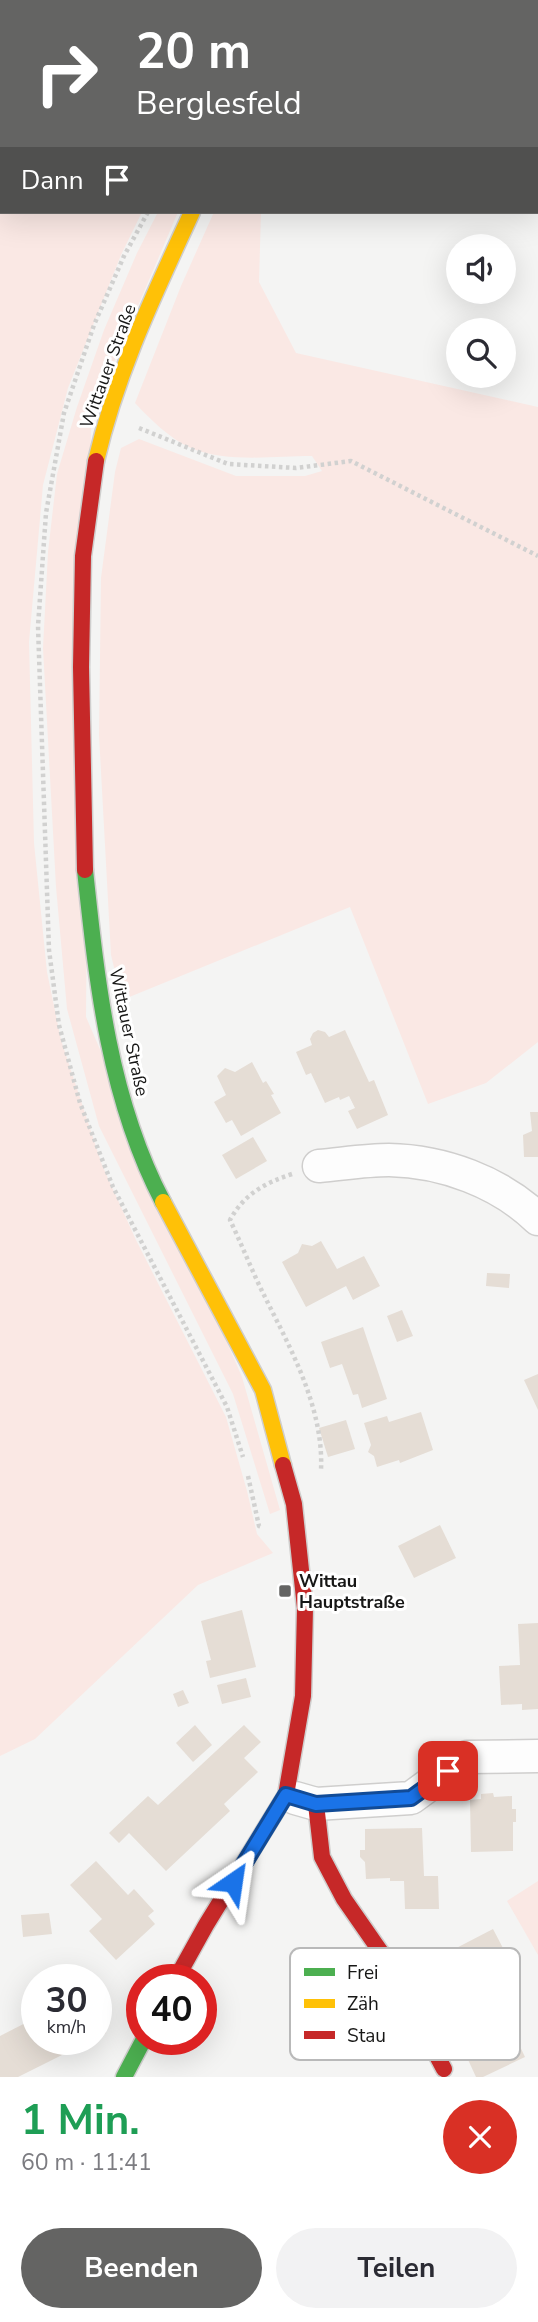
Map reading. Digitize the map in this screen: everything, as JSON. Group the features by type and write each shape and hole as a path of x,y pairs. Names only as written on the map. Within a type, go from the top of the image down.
{"street":[{"name":"Wittauer Straße","path":"184,1964 286,1795 303,1696 305,1608 294,1504 263,1390 151,1179 118,1087 98,990 85,867 81,667 83,570 93,476 108,411 139,328 191,214"},
{"path":"319,1166 389,1160 440,1166 489,1186 522,1204 538,1219"},
{"path":"286,1795 316,1804 411,1798 467,1758 538,1756"},
{"path":"316,1804 322,1857 344,1899 378,1948"},
{"path":"124,2077 136,2055"},
{"path":"439,2060 444,2070"}],"path":[{"path":"108,411 151,435 228,464 296,468 351,461 538,556"},
{"path":"294,1504 321,1479 322,1454 312,1405 287,1339 230,1220 239,1203 271,1181 319,1166"}],"shaded area":[{"path":"0,214 141,214 121,255 68,388 43,485 29,642 34,843 47,972 61,1040 102,1165 136,1240 226,1417 257,1534 273,1553 198,1585 35,1739 0,1756"},
{"path":"157,214 177,214 91,416 86,1017 242,1377 280,1510 270,1514 233,1394 99,1126 67,1009 56,887 43,648 48,552 57,474 104,330"},
{"path":"213,214 261,214 259,282 296,353 538,407 538,1042 486,1083 428,1104 350,907 122,1000 111,955 99,735 101,578 115,472 121,448 139,439 236,476 305,476 322,471 312,456 219,456 191,448 168,434 135,403 181,286"},
{"path":"538,1881 538,1955 507,1901"}],"building":[{"path":"318,1030 329,1037 345,1030 369,1082 374,1080 388,1115 357,1129 348,1111 355,1108 349,1096 325,1103 311,1073 306,1075 296,1052 312,1045 310,1039"},
{"path":"252,1062 263,1083 266,1081 274,1094 271,1095 281,1113 241,1136 232,1120 226,1123 214,1102 226,1095 217,1076 225,1068 235,1072"},
{"path":"530,1112 538,1112 538,1157 524,1157 523,1135 532,1131"},
{"path":"253,1137 267,1161 236,1179 222,1155"},
{"path":"321,1241 337,1269 364,1256 380,1286 353,1300 346,1286 306,1307 282,1262 298,1253 302,1244 312,1246"},
{"path":"487,1273 510,1274 509,1288 486,1286"},
{"path":"402,1310 413,1336 397,1342 387,1316"},
{"path":"363,1327 387,1399 362,1408 358,1394 353,1395 342,1364 330,1368 321,1342"},
{"path":"538,1374 538,1410 524,1380"},
{"path":"421,1412 433,1450 400,1463 399,1460 377,1467 374,1456 368,1452 371,1445 364,1423 387,1416 389,1422"},
{"path":"346,1420 355,1449 328,1457 319,1428"},
{"path":"440,1525 456,1558 414,1578 398,1546"},
{"path":"242,1610 256,1667 210,1678 206,1661 211,1660 201,1621"},
{"path":"538,1623 538,1709 522,1710 522,1704 501,1705 499,1666 520,1665 518,1624"},
{"path":"246,1678 251,1697 222,1704 217,1685"},
{"path":"183,1690 189,1703 178,1707 173,1694"},
{"path":"195,1725 212,1745 193,1762 176,1743"},
{"path":"244,1725 261,1742 244,1758 258,1772 224,1804 230,1811 166,1871 129,1833 119,1843 109,1833 148,1796 158,1805"},
{"path":"493,1793 494,1797 512,1796 512,1809 516,1809 513,1851 471,1852 470,1800 481,1799 481,1794"},
{"path":"422,1828 424,1876 438,1876 439,1909 405,1909 404,1881 390,1881 390,1878 366,1879 365,1862 360,1857 360,1850 365,1850 365,1829"},
{"path":"96,1861 128,1895 134,1889 154,1911 148,1916 155,1924 116,1960 89,1931 102,1919 70,1885"},
{"path":"49,1913 52,1934 23,1937 21,1915"},
{"path":"493,1929 503,1948 456,1948"},
{"path":"21,2025 21,2055 62,2055 18,2077 0,2077 0,2036"},
{"path":"520,2046 525,2057 520,2059"},
{"path":"468,2060 519,2060 483,2077 476,2077"}],"traffic: fast":[{"path":"85,870 108,1040 130,1123 163,1202"},
{"path":"124,2077 136,2055"}],"traffic: slow":[{"path":"96,461 126,365 150,304 191,214"},
{"path":"163,1202 263,1390 283,1465"}],"traffic: jam":[{"path":"85,870 81,667 83,556 96,461"},
{"path":"184,1964 286,1795 303,1696 305,1608 294,1504 283,1465"},
{"path":"316,1804 322,1857 344,1899 378,1948"},
{"path":"439,2060 444,2069"}],"place":[{"name":"Wittau Hauptstraße","path":"285,1591"}],"route":[{"path":"233,1882 286,1795 316,1804 411,1798 448,1771"}]}
